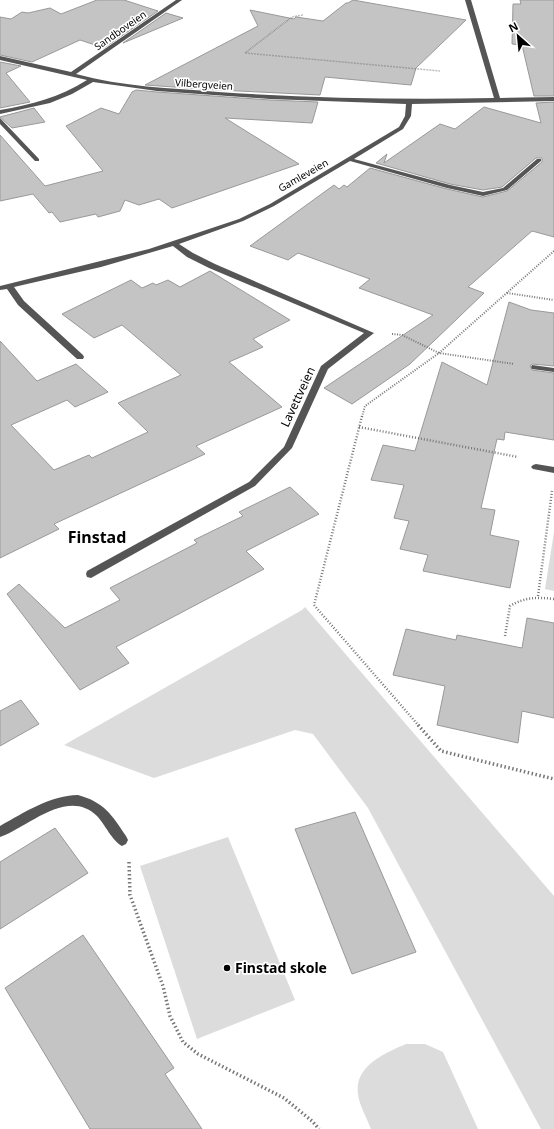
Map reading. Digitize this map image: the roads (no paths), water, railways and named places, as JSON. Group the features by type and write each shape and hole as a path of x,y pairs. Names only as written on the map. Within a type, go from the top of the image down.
{"street":[{"name":"Sandboveien","path":"72,74 179,0"},
{"path":"468,0 497,99"},
{"name":"Vilbergveien","path":"0,58 92,80 132,86 202,93 270,97 409,102"},
{"path":"0,112 60,98 78,90 92,80"},
{"path":"409,102 554,99"},
{"name":"Gamleveien","path":"0,288 98,265 174,244 257,213 401,128 408,116 409,102"},
{"path":"0,120 37,160"},
{"path":"349,159 449,187 483,194 490,194 505,189 539,160"},
{"name":"Lavettveien","path":"91,574 252,484 288,448 324,368 370,333 212,266 190,255 174,244"},
{"path":"9,286 21,303 80,357"},
{"path":"535,367 554,370"},
{"path":"536,467 554,470"},
{"path":"0,832 52,805 69,799 89,803 106,817 122,840"}],"place":[{"name":"Finstad skole","path":"227,968"}],"district":[{"name":"Finstad","path":"97,537"}]}
